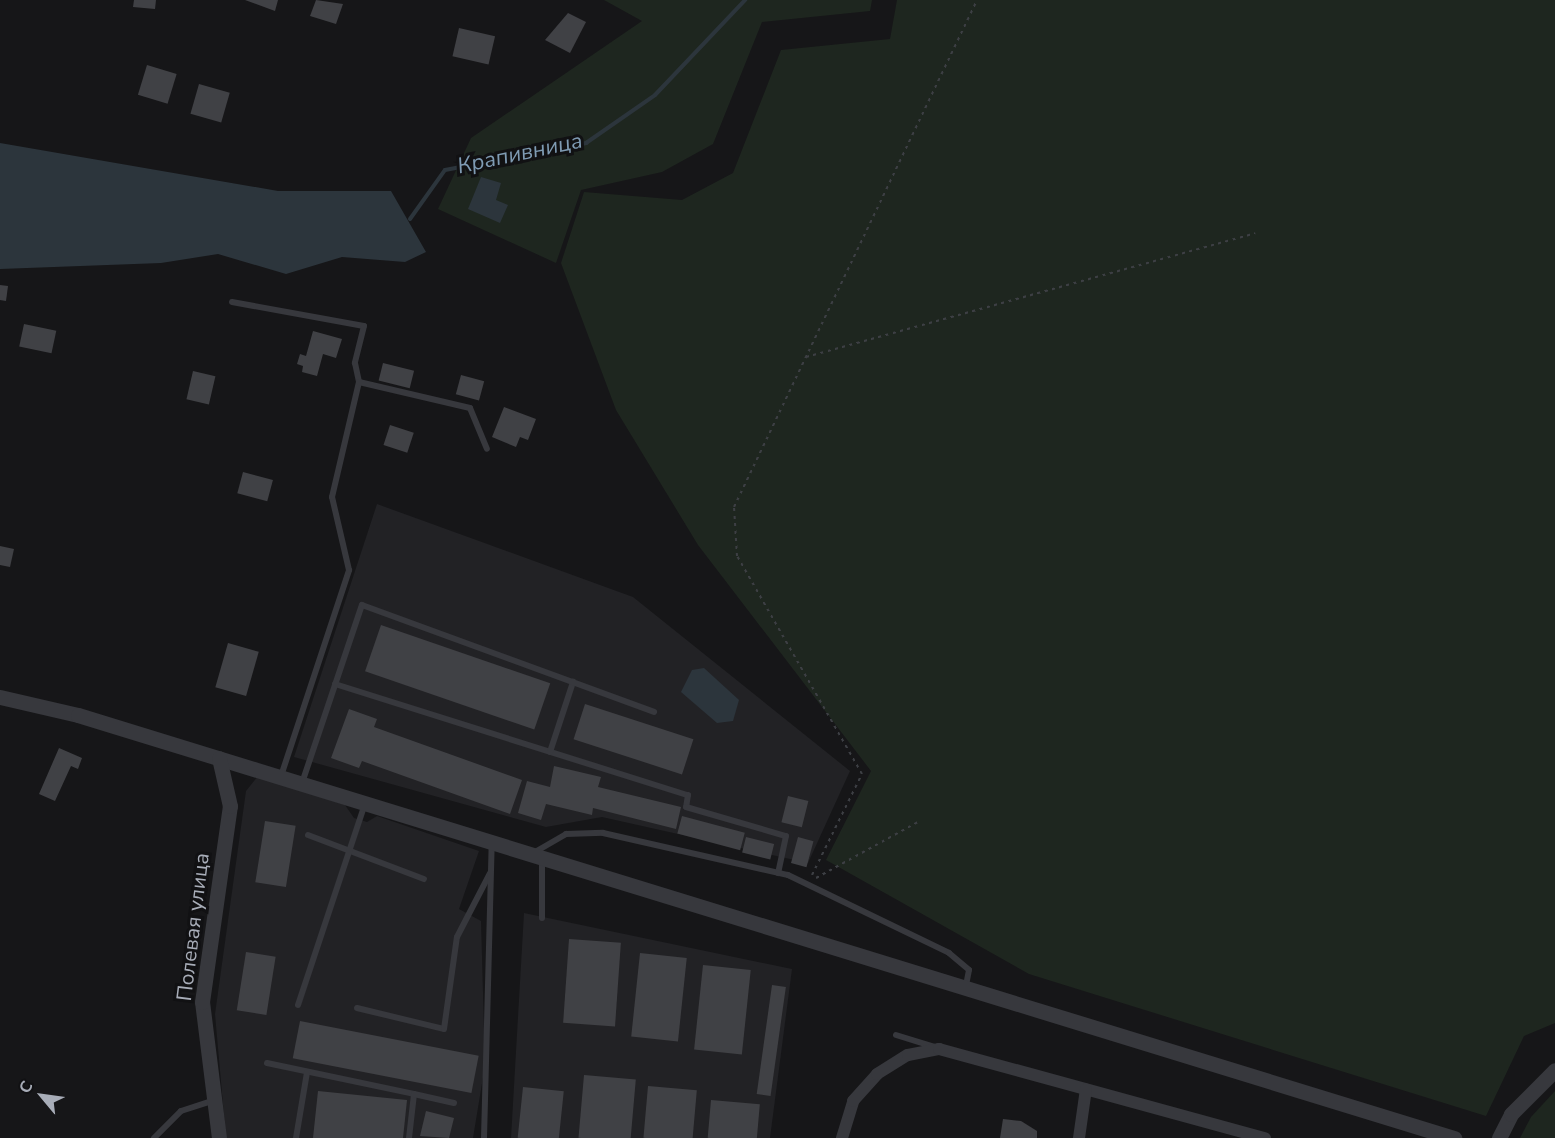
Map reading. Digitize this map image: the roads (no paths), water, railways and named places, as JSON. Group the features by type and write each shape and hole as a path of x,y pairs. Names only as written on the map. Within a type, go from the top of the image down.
{"street":[{"path":"0,697 219,758 1454,1138"},
{"name":"Полевая улица","path":"219,758 230,806 202,1002 211,1101 219,1138"},
{"path":"842,1138 854,1101 877,1074 908,1055 939,1049 1266,1138"},
{"path":"1499,1138 1511,1113 1555,1070"},
{"path":"1079,1138 1086,1089"}],"lane":[{"path":"232,302 364,326 355,363 359,382 332,497 349,570 281,777"},
{"path":"359,382 470,408 487,449"},
{"path":"301,783 362,605 654,712"},
{"path":"550,752 573,682"},
{"path":"335,684 688,795 687,807 786,836 778,873"},
{"path":"298,1005 365,803"},
{"path":"542,918 537,856 566,834 603,833 808,882 949,953 969,970 966,988"},
{"path":"308,835 350,849 424,879"},
{"path":"484,1138 492,842"},
{"path":"357,1008 444,1029 458,937 491,870"},
{"path":"896,1035 939,1049"},
{"path":"267,1064 454,1103"},
{"path":"296,1138 307,1072"},
{"path":"409,1138 414,1094"},
{"path":"154,1138 181,1111 211,1101"}],"waterway":[{"name":"Крапивница","path":"410,219 445,170 586,143 655,95 745,0"}]}
